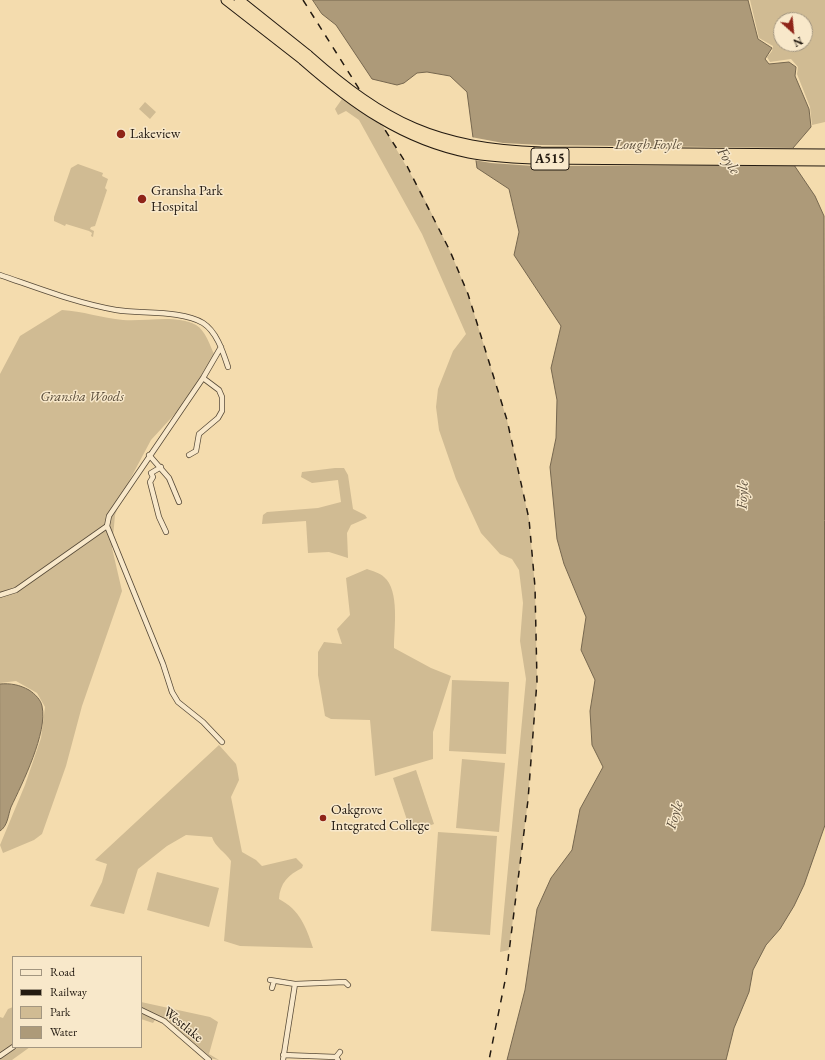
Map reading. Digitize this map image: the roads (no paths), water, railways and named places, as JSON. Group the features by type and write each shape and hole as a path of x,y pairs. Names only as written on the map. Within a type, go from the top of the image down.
{"highway":[{"name":"A515","path":"226,0 378,110 426,134 467,145 501,150 541,152 825,154"},
{"name":"A515","path":"239,0 305,58 346,97 389,124 418,138 468,153 492,157 533,159 825,161"}],"street":[{"path":"0,274 89,304 117,310 177,315 203,323 215,337 228,367"},
{"path":"221,348 203,378 109,516 107,526 163,664 172,692 178,702 203,722 222,742"},
{"path":"189,455 196,451 199,434 218,418 222,411 222,397 219,390 203,378"},
{"path":"150,455 173,484 179,502"},
{"path":"161,467 151,472 153,477 150,482 159,517 166,532"},
{"path":"0,595 16,590 107,526"},
{"path":"272,988 272,981 295,984 346,984 348,977"},
{"path":"295,984 283,1058 337,1058 340,1052"},
{"name":"Westlake","path":"142,1010 170,1025 209,1060"},
{"path":"0,1056 12,1048"}],"water":[{"name":"Lough Foyle","path":"313,0 748,0 758,39 772,48 765,59 769,64 789,62 796,67 795,76 809,109 811,127 793,148 794,165 815,196 824,216 825,825 804,885 794,906 780,929 766,945 753,970 749,992 734,1028 726,1060 507,1060 525,990 537,909 551,878 572,850 580,809 603,767 592,745 590,711 595,680 581,650 586,617 564,564 557,539 550,467 556,438 557,400 551,368 561,326 514,255 519,232 509,189 477,168 467,92 450,76 427,72 417,73 404,83 397,85 372,79 336,25 322,14"},
{"path":"0,684 15,685 26,688 37,697 40,702 43,717 38,743 33,758 11,807 5,826 0,831"}],"railway":[{"path":"303,0 404,160 450,251 468,294 507,420 529,519 535,587 537,681 528,800 506,976 489,1060"}],"place":[{"name":"Lakeview","path":"121,134"},
{"name":"Gransha Park Hospital","path":"142,199"},
{"name":"Oakgrove Integrated College","path":"323,818"}],"water label":[{"name":"Foyle","path":"728,161"},
{"name":"Foyle","path":"743,495"},
{"name":"Foyle","path":"675,815"}],"park label":[{"name":"Gransha Woods","path":"82,397"}]}
